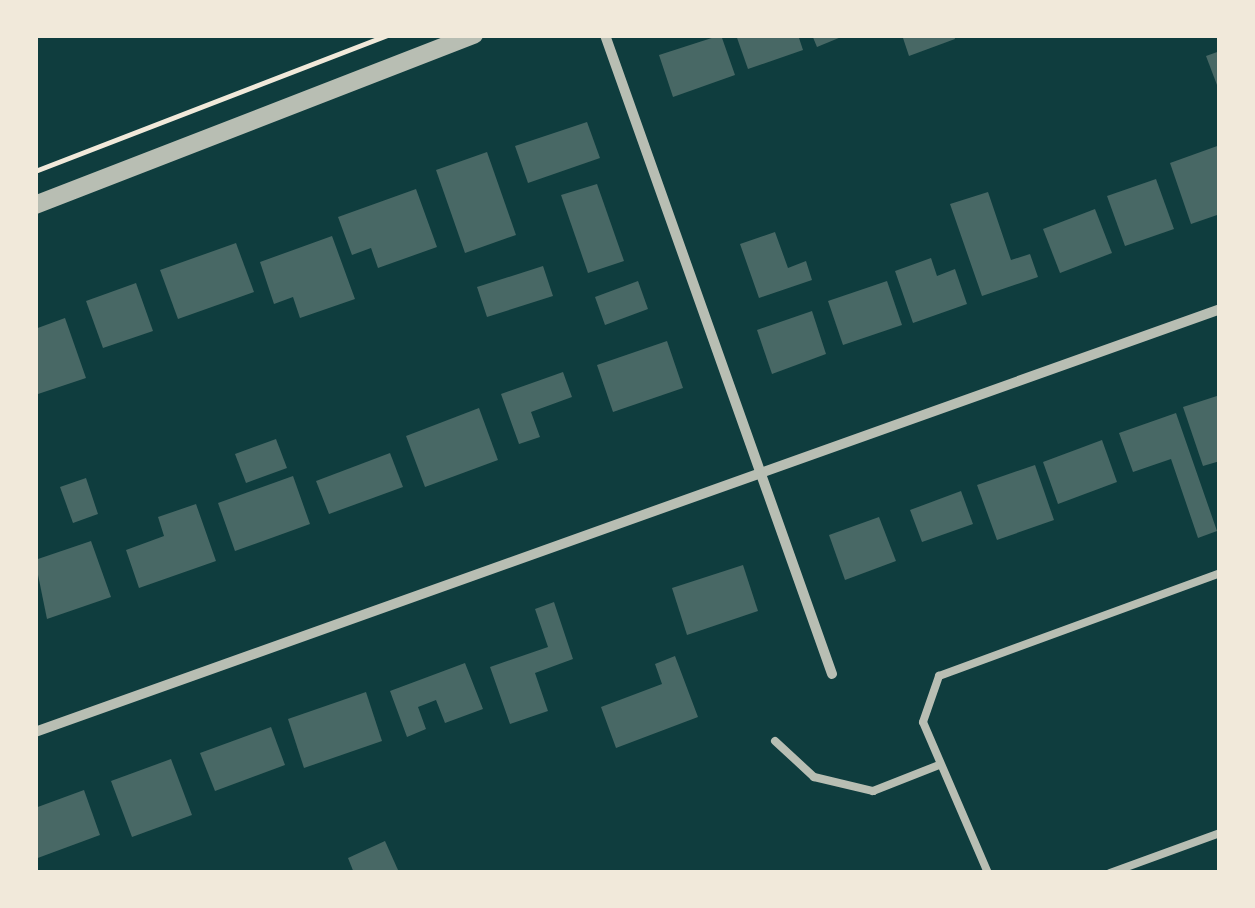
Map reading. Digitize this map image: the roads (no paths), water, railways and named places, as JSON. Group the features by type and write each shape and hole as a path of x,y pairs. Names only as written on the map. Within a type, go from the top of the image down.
{"street":[{"path":"35,204 474,35"},
{"path":"605,35 756,471 832,674"},
{"path":"35,732 756,471 1220,310"}],"lane":[{"path":"988,873 923,722 939,676 1220,573"},
{"path":"775,741 814,776 873,791 939,765"},
{"path":"1110,873 1220,834"}]}
